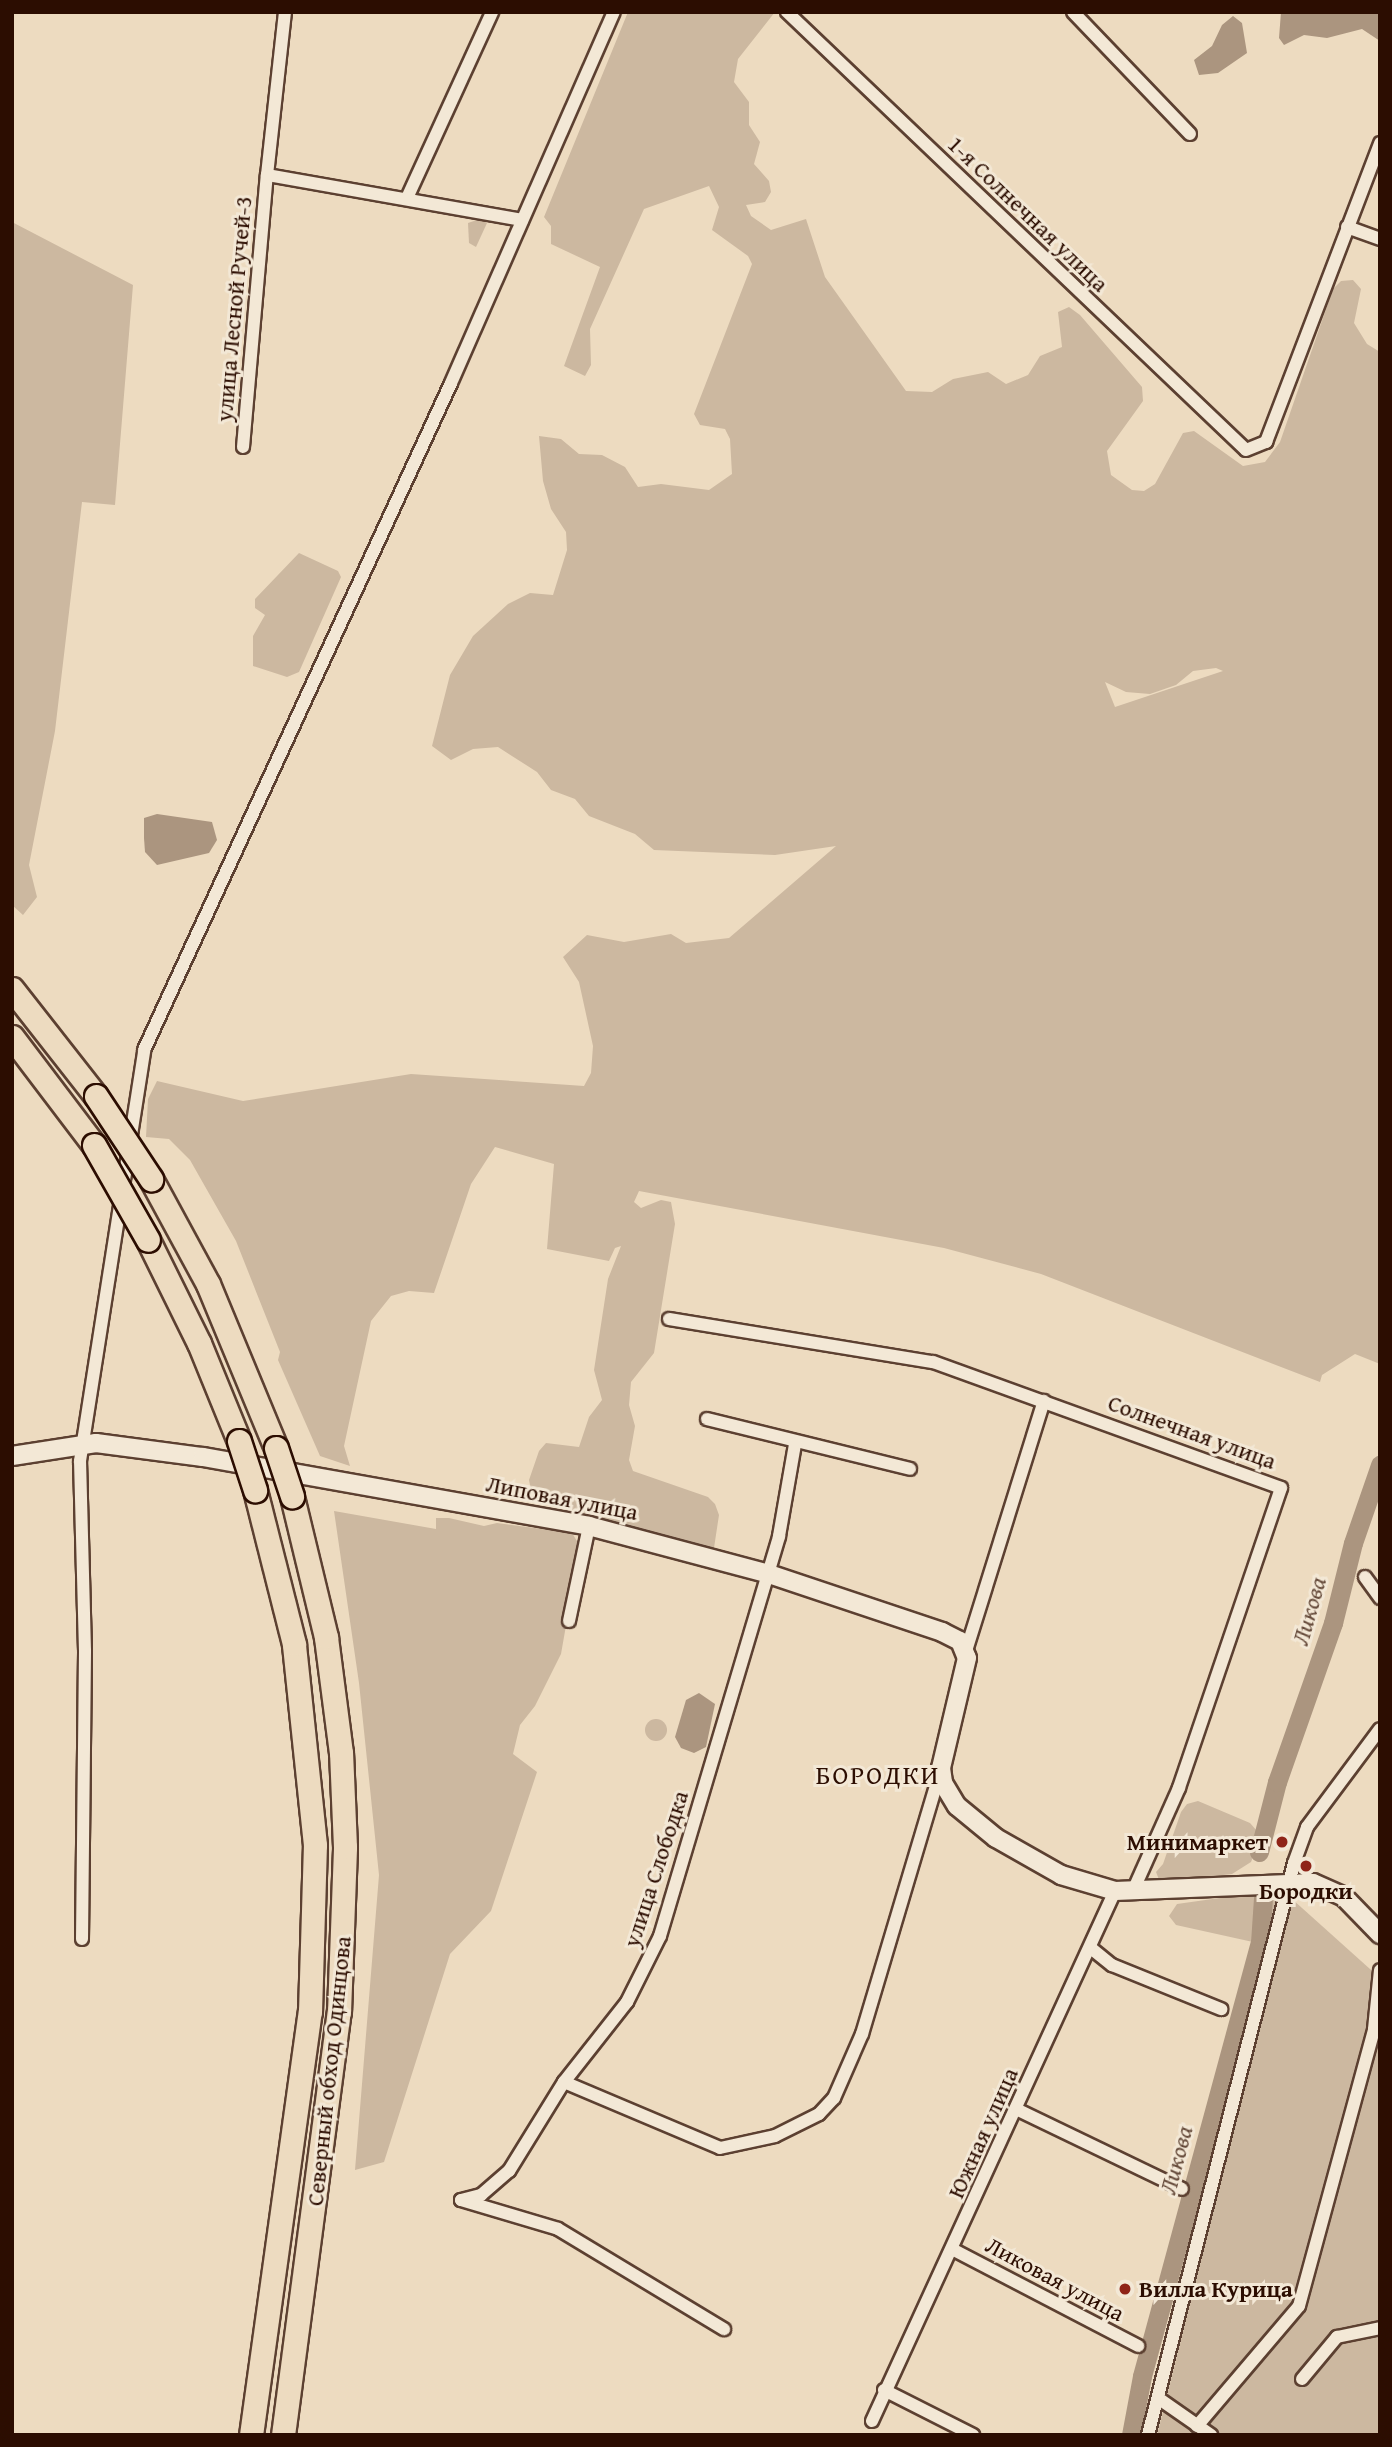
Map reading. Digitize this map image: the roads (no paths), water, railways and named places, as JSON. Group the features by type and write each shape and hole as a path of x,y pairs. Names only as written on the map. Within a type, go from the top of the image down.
{"highway":[{"name":"Северный обход Одинцова","path":"12,989 96,1096 151,1179 208,1283 276,1448 292,1496 326,1637 341,1754 345,1847 340,2012 283,2435"},
{"name":"Северный обход Одинцова","path":"12,1037 94,1145 148,1240 199,1343 239,1441 255,1490 294,1644 315,1845 310,2012 251,2435"}],"street":[{"name":"улица Лесной Ручей-3","path":"243,447 267,175 285,12"},
{"path":"407,198 492,12"},
{"path":"82,1939 82,1443 136,1081 149,1038 614,12"},
{"name":"1-я Солнечная улица","path":"787,12 1240,446 1253,450 1266,442 1347,227"},
{"path":"1073,12 1190,134"},
{"path":"1380,143 1366,185 1347,227 1380,239"},
{"name":"улица Лесной Ручей-3","path":"267,175 522,220"},
{"path":"1366,185 1380,182"},
{"name":"Солнечная улица","path":"669,1319 933,1362 1278,1485 1282,1491 1178,1788 1122,1891"},
{"path":"564,2082 720,2148 775,2136 819,2114 834,2098 862,2034 941,1768 966,1651 1044,1401"},
{"path":"707,1419 775,1433 795,1444 833,1448 910,1469"},
{"name":"Липовая улица","path":"12,1456 82,1443 203,1457 589,1526 766,1573 942,1632 960,1641 966,1651"},
{"name":"улица Слободка","path":"724,2329 558,2229 461,2200 481,2195 509,2171 564,2082 627,2002 660,1937 779,1536 795,1444"},
{"path":"569,1621 589,1526"},
{"path":"1365,1577 1380,1598"},
{"path":"1148,2435 1289,1881 1307,1827 1380,1729"},
{"path":"941,1768 948,1795 996,1838 1061,1875 1122,1891 1289,1881 1330,1888 1356,1908 1380,1934"},
{"name":"Южная улица","path":"872,2421 1016,2109 1122,1891"},
{"path":"1092,1949 1112,1965 1221,2009"},
{"path":"1198,2426 1299,2306 1374,2029 1380,1970"},
{"path":"1016,2109 1182,2189"},
{"name":"Ликовая улица","path":"952,2249 1138,2346"},
{"path":"1302,2379 1337,2337 1380,2328"},
{"path":"884,2390 973,2435"},
{"path":"1158,2398 1211,2435"}],"waterway":[{"name":"Ликова","path":"1259,1852 1277,1782 1333,1623 1353,1543 1380,1465"},
{"name":"Ликова","path":"1131,2435 1142,2376 1260,1943 1263,1898"}],"place":[{"name":"Минимаркет","path":"1282,1842"},
{"name":"Бородки","path":"1306,1866"},
{"name":"Вилла Курица","path":"1125,2289"}],"district":[{"name":"БОРОДКИ","path":"878,1775"}]}
